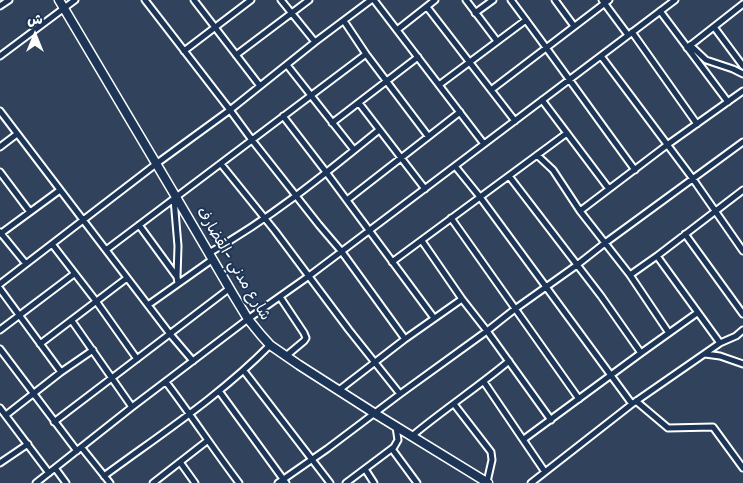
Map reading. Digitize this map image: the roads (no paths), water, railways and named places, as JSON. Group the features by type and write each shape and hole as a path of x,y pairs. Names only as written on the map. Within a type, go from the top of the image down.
{"highway":[{"name":"شارع مدني -القضارف","path":"59,0 175,198 248,319 261,335 270,345 286,356 488,483"}],"street":[{"path":"0,6 8,0"},
{"path":"0,47 2,54 75,0"},
{"path":"145,0 330,240 342,252 405,339"},
{"path":"194,0 260,86"},
{"path":"237,0 242,6"},
{"path":"184,51 251,0"},
{"path":"281,0 315,42"},
{"path":"236,56 309,0"},
{"path":"0,284 156,164 230,110 315,42 373,0 484,144"},
{"path":"397,30 435,0"},
{"path":"466,0 497,41"},
{"path":"476,13 493,0"},
{"path":"511,0 635,170"},
{"path":"555,0 574,26"},
{"path":"36,483 248,319 342,252 675,0"},
{"path":"491,90 605,1 697,124"},
{"path":"689,46 743,4"},
{"path":"427,7 514,121"},
{"path":"660,12 689,46 728,102"},
{"path":"439,85 526,20"},
{"path":"344,21 366,54 428,136"},
{"path":"714,27 743,66"},
{"path":"689,46 709,62 743,74"},
{"path":"106,250 366,54"},
{"path":"601,56 693,179 743,251"},
{"path":"332,123 418,57"},
{"path":"287,65 354,150"},
{"path":"580,210 743,91"},
{"path":"542,100 609,189"},
{"path":"358,103 425,189"},
{"path":"0,110 170,334 193,361"},
{"path":"347,200 460,112"},
{"path":"283,116 434,318"},
{"path":"148,305 178,280 230,241 265,218 379,130"},
{"path":"392,262 567,133"},
{"path":"0,147 17,134"},
{"path":"278,483 285,481 374,413 743,142"},
{"path":"537,155 553,170 580,210 630,275 669,333"},
{"path":"220,164 265,218 349,330 400,394"},
{"path":"455,166 634,403 668,428 713,427 743,468"},
{"path":"0,172 30,212"},
{"path":"510,176 607,304 641,353"},
{"path":"26,264 0,233 60,190"},
{"path":"630,275 743,190"},
{"path":"175,198 178,280"},
{"path":"451,218 579,399"},
{"path":"139,225 178,280"},
{"path":"685,234 743,314"},
{"path":"422,240 462,299 551,420"},
{"path":"52,244 137,358"},
{"path":"656,256 720,343"},
{"path":"0,330 74,274"},
{"path":"40,344 127,278"},
{"path":"54,422 230,288"},
{"path":"0,289 61,372"},
{"path":"280,297 306,338 286,356"},
{"path":"339,390 405,339 462,299"},
{"path":"524,440 698,313"},
{"path":"72,321 132,407"},
{"path":"532,483 634,403 720,343 736,336 743,330"},
{"path":"104,476 219,391 244,371 270,345"},
{"path":"0,349 77,452"},
{"path":"6,416 61,372 93,350"},
{"path":"704,354 726,357 743,364"},
{"path":"412,436 509,361"},
{"path":"244,371 330,483"},
{"path":"166,382 239,483"},
{"path":"484,382 545,472"},
{"path":"219,391 285,481"},
{"path":"454,404 491,452 492,460 488,483"},
{"path":"0,408 49,473"},
{"path":"346,483 392,449 398,440 396,426"},
{"path":"153,483 207,441"},
{"path":"0,464 28,444"},
{"path":"82,448 110,483"},
{"path":"392,449 417,483"},
{"path":"180,462 195,483"},
{"path":"55,468 66,483"},
{"path":"365,469 374,483"}]}
